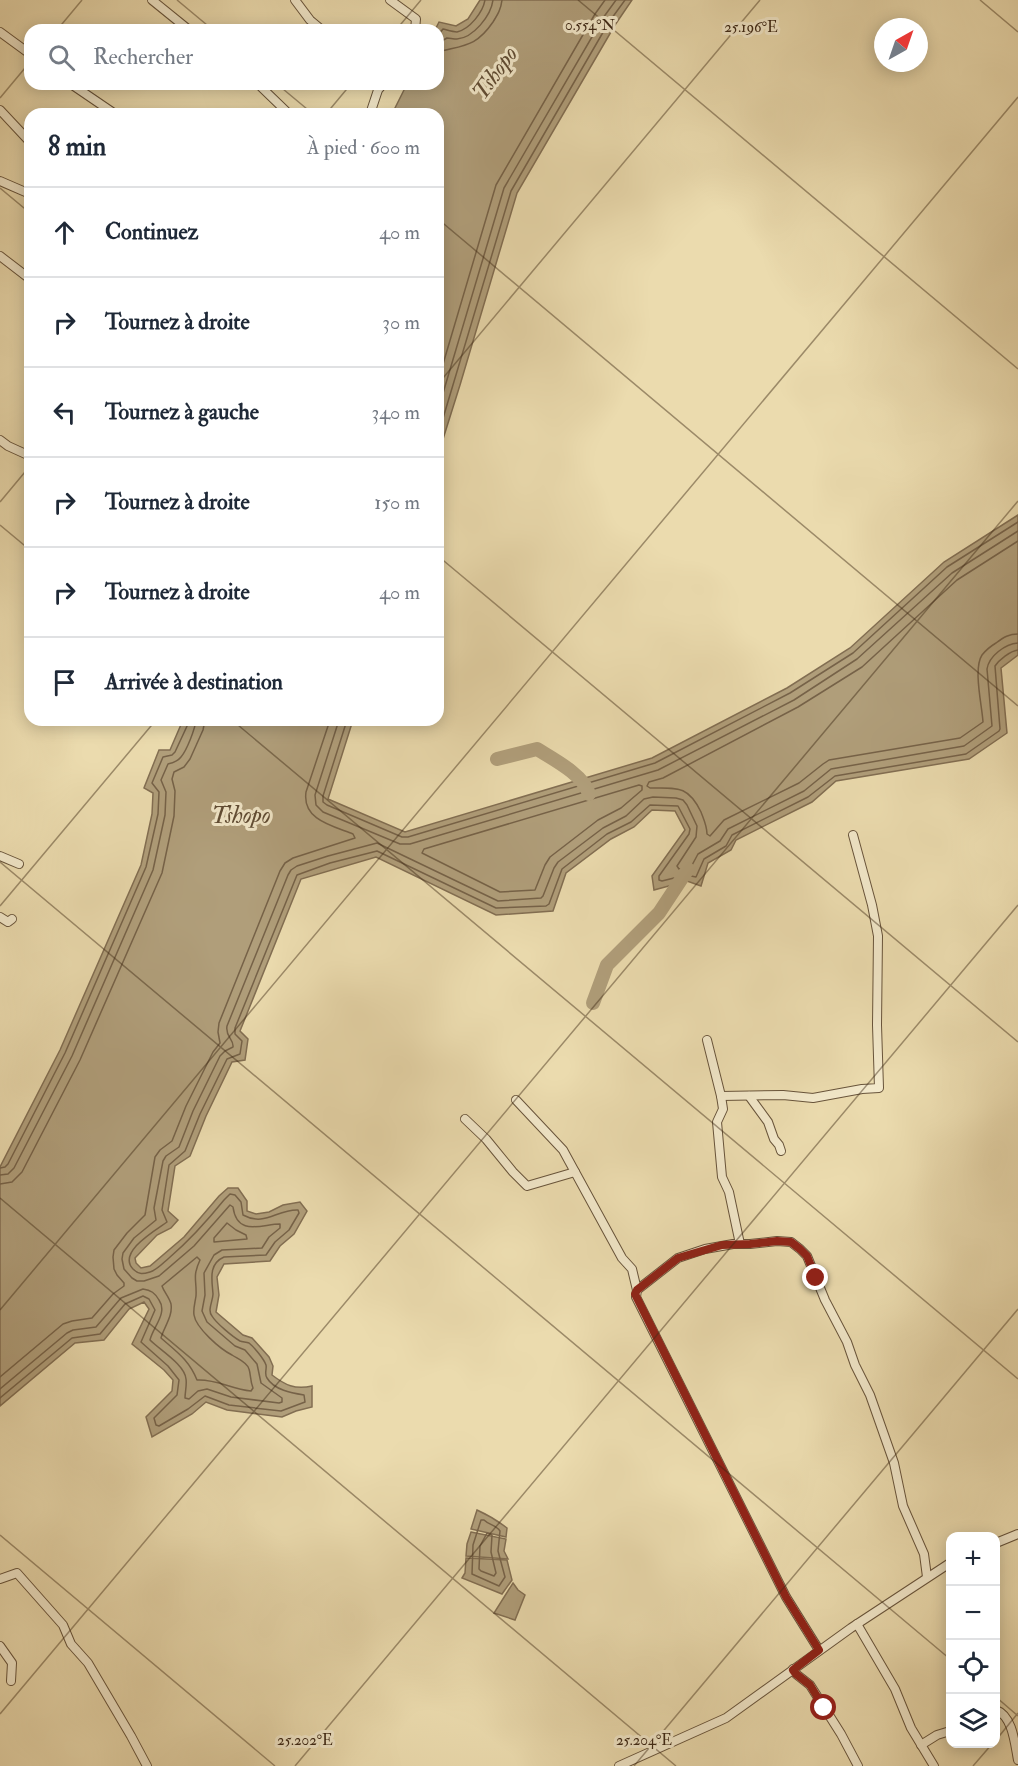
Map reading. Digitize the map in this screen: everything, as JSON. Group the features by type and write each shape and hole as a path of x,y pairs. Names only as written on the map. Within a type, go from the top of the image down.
{"street":[{"path":"152,0 182,24"},
{"path":"295,0 315,24"},
{"path":"390,0 416,19 416,24"},
{"path":"0,32 24,50"},
{"path":"79,90 106,108"},
{"path":"264,90 283,108"},
{"path":"372,108 377,90"},
{"path":"0,110 24,136"},
{"path":"0,181 24,191"},
{"path":"0,256 24,274"},
{"path":"0,440 24,453"},
{"path":"721,1096 783,1095 813,1098 879,1088 878,936 853,835"},
{"path":"0,856 19,864"},
{"path":"0,917 8,922 12,919"},
{"path":"707,1040 723,1109 717,1122 722,1177 729,1192 740,1244"},
{"path":"749,1096 768,1122 781,1151"},
{"path":"516,1100 563,1150 622,1258 632,1269 637,1290 636,1297 786,1597 819,1650"},
{"path":"465,1119 486,1139 527,1186 575,1172"},
{"path":"637,1290 678,1258 714,1247 777,1241 791,1242 807,1256 825,1300 848,1342 855,1365 870,1395 894,1463 903,1506 924,1554 927,1577"},
{"path":"1000,1542 1018,1534"},
{"path":"619,1766 726,1718 819,1650 946,1566"},
{"path":"0,1579 17,1573 63,1625 71,1644 88,1663 147,1766"},
{"path":"857,1624 895,1689 911,1728 934,1766"},
{"path":"0,1646 12,1663 10,1681"},
{"path":"793,1670 810,1685 858,1766"},
{"path":"1000,1712 1006,1717 1012,1732 1018,1760"},
{"path":"921,1745 946,1732"}],"water":[{"name":"Tshopo","path":"480,0 632,0 615,25 517,193 444,436 444,108 395,108 404,90 444,90 444,24 438,24 439,22 456,26 468,19"},
{"name":"Tshopo","path":"1018,515 1018,655 1001,668 1007,733 969,759 836,781 812,802 736,840 731,850 708,863 701,886 687,881 654,890 652,876 685,830 675,811 652,810 634,827 611,839 566,873 553,911 496,915 376,857 301,879 240,1031 248,1039 245,1060 232,1062 190,1156 175,1166 168,1211 178,1220 171,1228 157,1235 135,1258 141,1268 150,1266 184,1237 228,1188 238,1188 247,1201 247,1211 256,1214 300,1202 307,1211 294,1234 280,1246 270,1261 224,1264 217,1277 219,1295 216,1312 243,1335 252,1338 269,1357 273,1366 272,1375 281,1382 290,1386 312,1386 312,1407 282,1417 227,1410 206,1402 192,1414 152,1437 146,1417 172,1391 173,1380 132,1344 149,1309 144,1302 129,1309 104,1340 75,1343 0,1406 0,1167 60,1050 141,865 152,814 153,793 144,788 159,750 170,750 180,726 351,726 328,799 405,832 652,758 787,688 850,648 944,562"},
{"path":"477,1510 507,1528 506,1537 471,1529"},
{"path":"471,1532 506,1539 504,1551 508,1559 466,1556"},
{"path":"466,1558 507,1560 512,1580 502,1594 462,1578 465,1573"},
{"path":"513,1583 525,1595 515,1620 494,1613"}],"waterway":[{"path":"497,759 537,749 575,774 589,794"},
{"path":"593,1003 607,965 659,913 688,869"}],"route":[{"path":"816,1278 807,1256 791,1242 733,1244 705,1249 678,1258 664,1267 635,1294 786,1597 819,1650 793,1670 810,1685 824,1708"}]}
